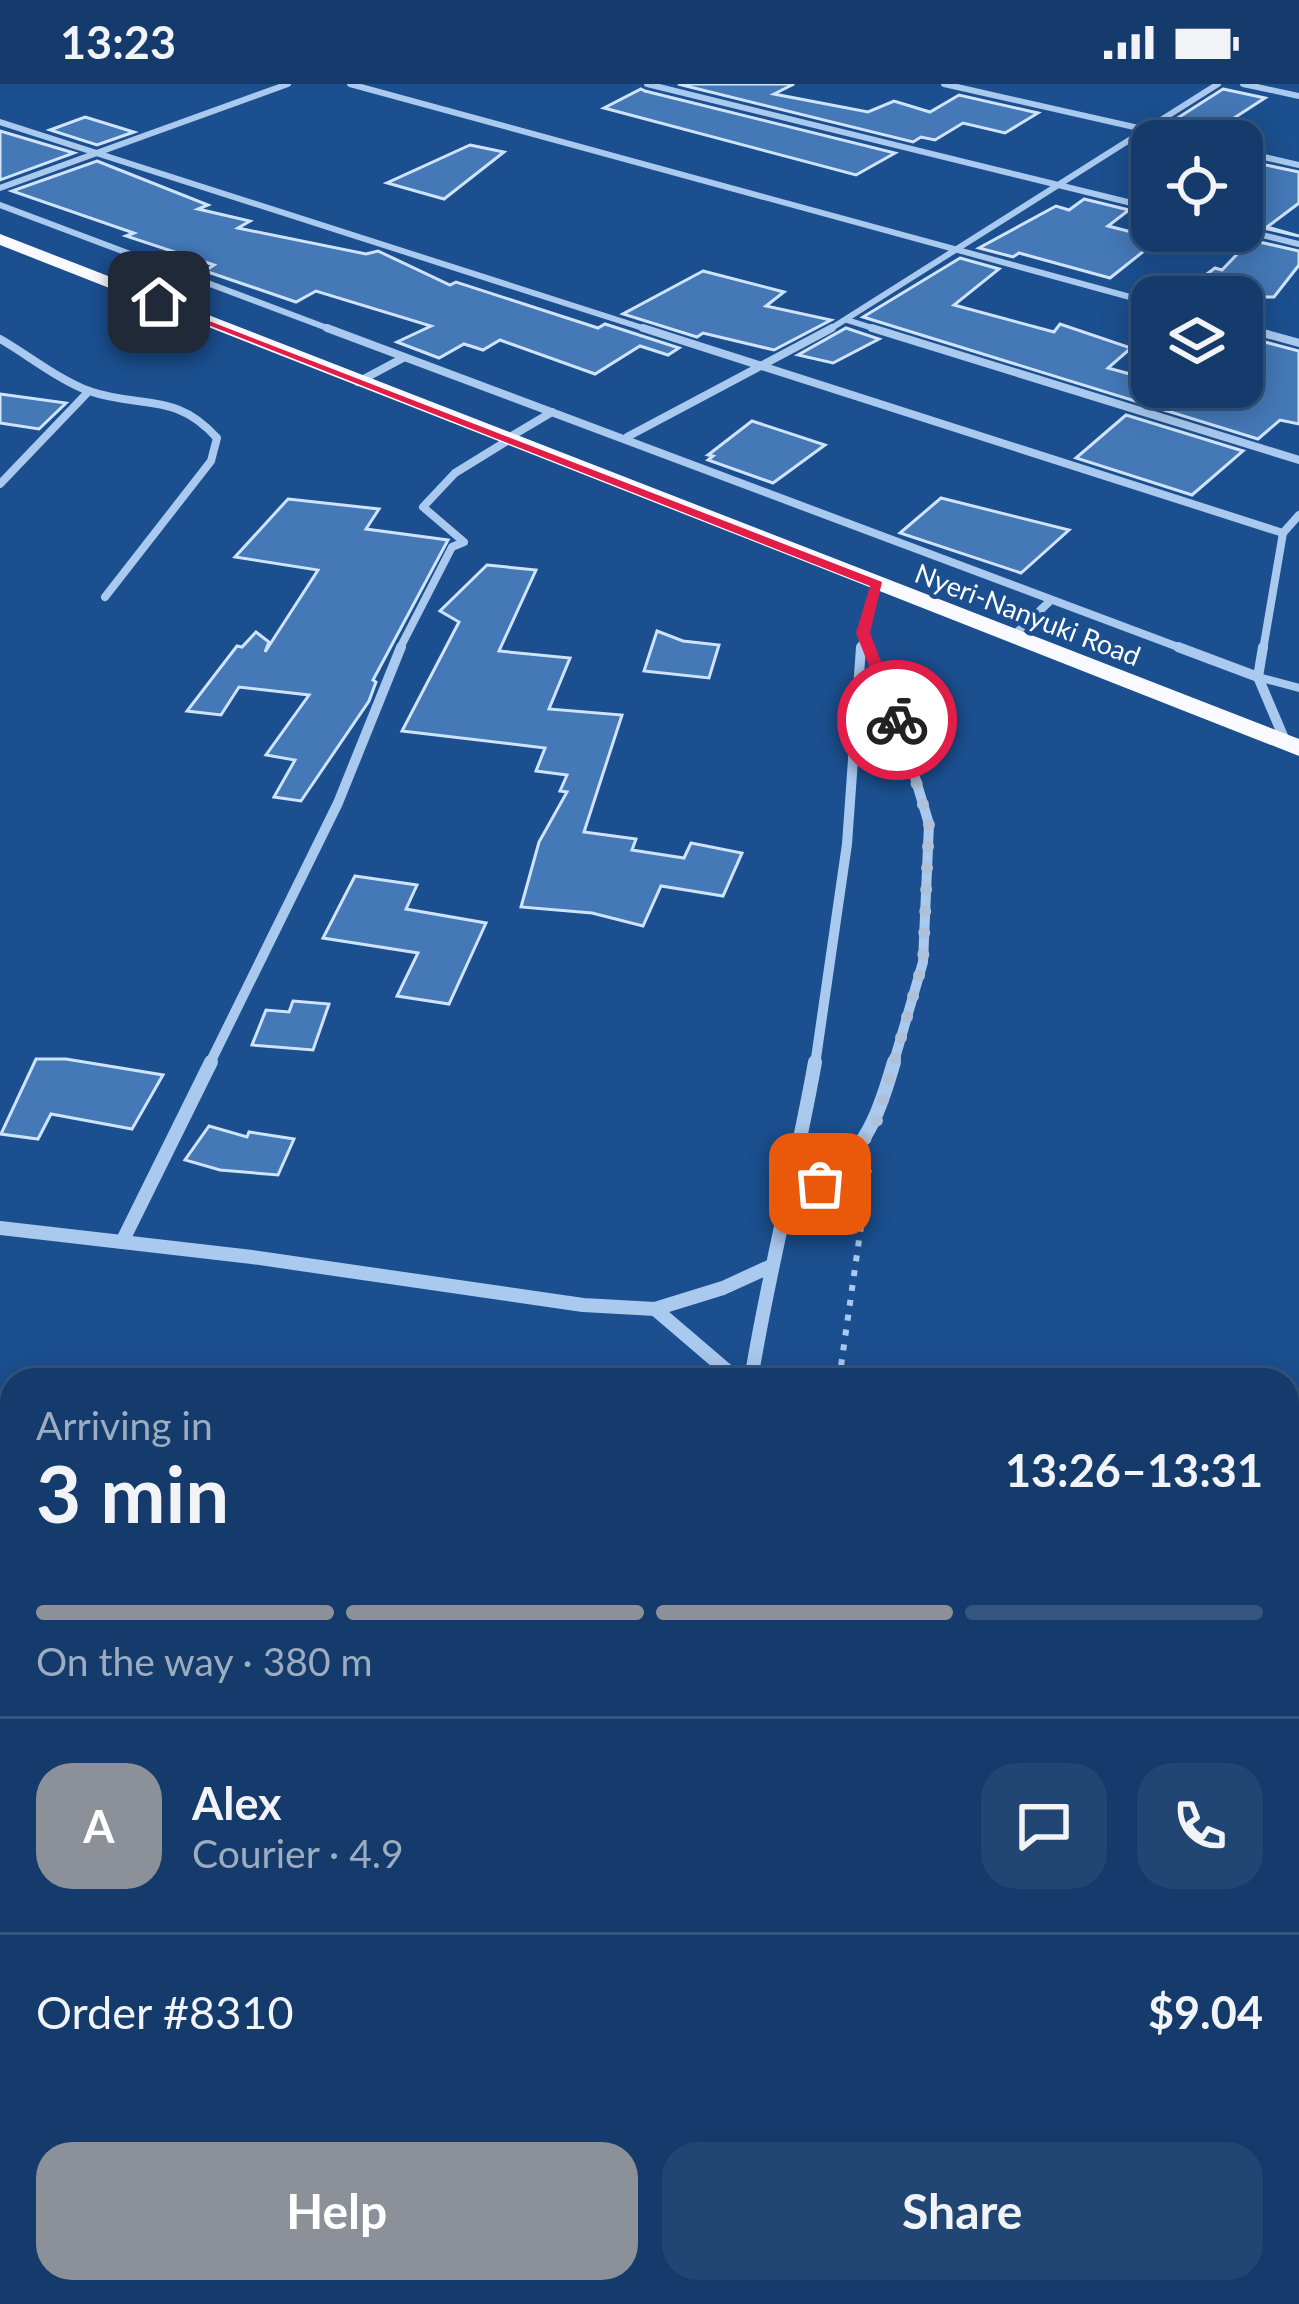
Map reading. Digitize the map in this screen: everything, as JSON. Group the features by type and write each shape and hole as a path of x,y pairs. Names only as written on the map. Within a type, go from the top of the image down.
{"highway":[{"name":"Nyeri-Nanyuki Road","path":"0,239 503,442 1292,746"}],"street":[{"path":"0,188 289,84"},
{"path":"350,84 1131,297"},
{"path":"647,84 1131,203"},
{"path":"944,84 1131,125"},
{"path":"1157,120 1218,84"},
{"path":"1243,84 1299,96"},
{"path":"0,122 1283,533"},
{"path":"627,437 847,320 1131,136"},
{"path":"1263,157 1299,165"},
{"path":"0,205 1258,677"},
{"path":"1263,235 1299,244"},
{"path":"847,320 1299,460"},
{"path":"1263,333 1299,343"},
{"path":"0,339 89,391 170,404 198,417 217,438 211,461 105,597"},
{"path":"358,382 403,358"},
{"path":"0,484 89,391"},
{"path":"122,1243 338,803 393,662 452,547 464,542 423,507 455,473 532,420 554,412"},
{"path":"1292,746 1258,677 1283,533 1299,515"},
{"path":"754,1368 769,1267 788,1210 835,950 863,633 878,584"},
{"path":"1012,637 1049,602"},
{"path":"788,1210 851,1159 876,1124 923,962 929,824 863,633"},
{"path":"0,1228 562,1302 655,1309 723,1288 769,1267"},
{"path":"655,1309 724,1368"}],"lane":[{"path":"1258,677 1299,688"}],"path":[{"path":"841,1368 876,1124"}],"building":[{"path":"678,84 794,84 774,94 868,112 894,101 930,112 959,95 1038,113 1005,133 963,123 935,140 921,137 913,142"},
{"path":"641,89 895,153 856,175 604,108"},
{"path":"1223,89 1265,98 1231,120 1174,120"},
{"path":"85,117 134,132 97,145 50,130"},
{"path":"0,131 27,139 74,153 0,180"},
{"path":"470,145 504,152 444,199 387,183"},
{"path":"97,161 208,205 198,209 250,221 238,228 366,254 378,251 450,285 456,282 598,328 605,324 679,348 668,355 640,346 595,374 500,340 483,350 464,344 439,358 397,342 431,326 316,291 296,302 205,271 214,265 126,236 134,233 12,191"},
{"path":"1263,164 1299,172 1299,203 1267,227 1299,236 1263,228"},
{"path":"1084,199 1129,210 1108,226 1131,232 1131,252 1143,252 1110,278 1019,253 1013,257 979,248 1056,206 1069,210"},
{"path":"1263,243 1299,251 1299,265 1274,297 1263,297 1263,276 1204,276 1215,268 1222,270 1239,252 1263,252"},
{"path":"960,258 999,269 954,305 1054,332 1060,324 1131,348 1108,368 1131,374 1131,400 863,317"},
{"path":"703,271 784,292 766,306 831,320 774,350 703,333 697,337 623,314"},
{"path":"846,328 879,339 833,363 798,355"},
{"path":"1263,342 1299,351 1299,424 1280,420 1258,439 1158,408 1263,408"},
{"path":"0,394 66,403 39,429 0,423"},
{"path":"1126,415 1243,451 1192,495 1076,458"},
{"path":"752,421 825,445 773,483 708,460 713,456 708,455"},
{"path":"941,498 1069,530 1021,573 900,533"},
{"path":"288,499 379,509 366,529 448,540 373,680 369,701 301,801 274,797 295,760 266,755 309,695 239,687 221,715 187,711 237,646 242,647 256,632 269,642 265,652 318,570 235,557"},
{"path":"487,565 536,570 499,651 570,658 549,709 622,715 584,832 636,839 632,850 684,858 691,843 742,853 723,896 661,886 643,926 592,913 521,907 539,842 567,792 560,791 567,775 536,771 545,748 402,731 459,622 440,611"},
{"path":"657,631 683,641 719,645 709,678 644,671"},
{"path":"355,876 417,885 406,909 486,923 449,1004 397,996 418,953 323,938"},
{"path":"293,1001 329,1004 313,1050 252,1045 266,1010 289,1012"},
{"path":"36,1059 66,1059 163,1075 132,1129 51,1114 38,1139 1,1134"},
{"path":"209,1126 247,1137 249,1132 294,1139 278,1175 220,1170 185,1160"}],"way so far":[{"path":"820,1184 851,1159 876,1124 923,962 929,824 897,720"}],"route":[{"path":"159,302 878,584 863,633 897,720"}]}
